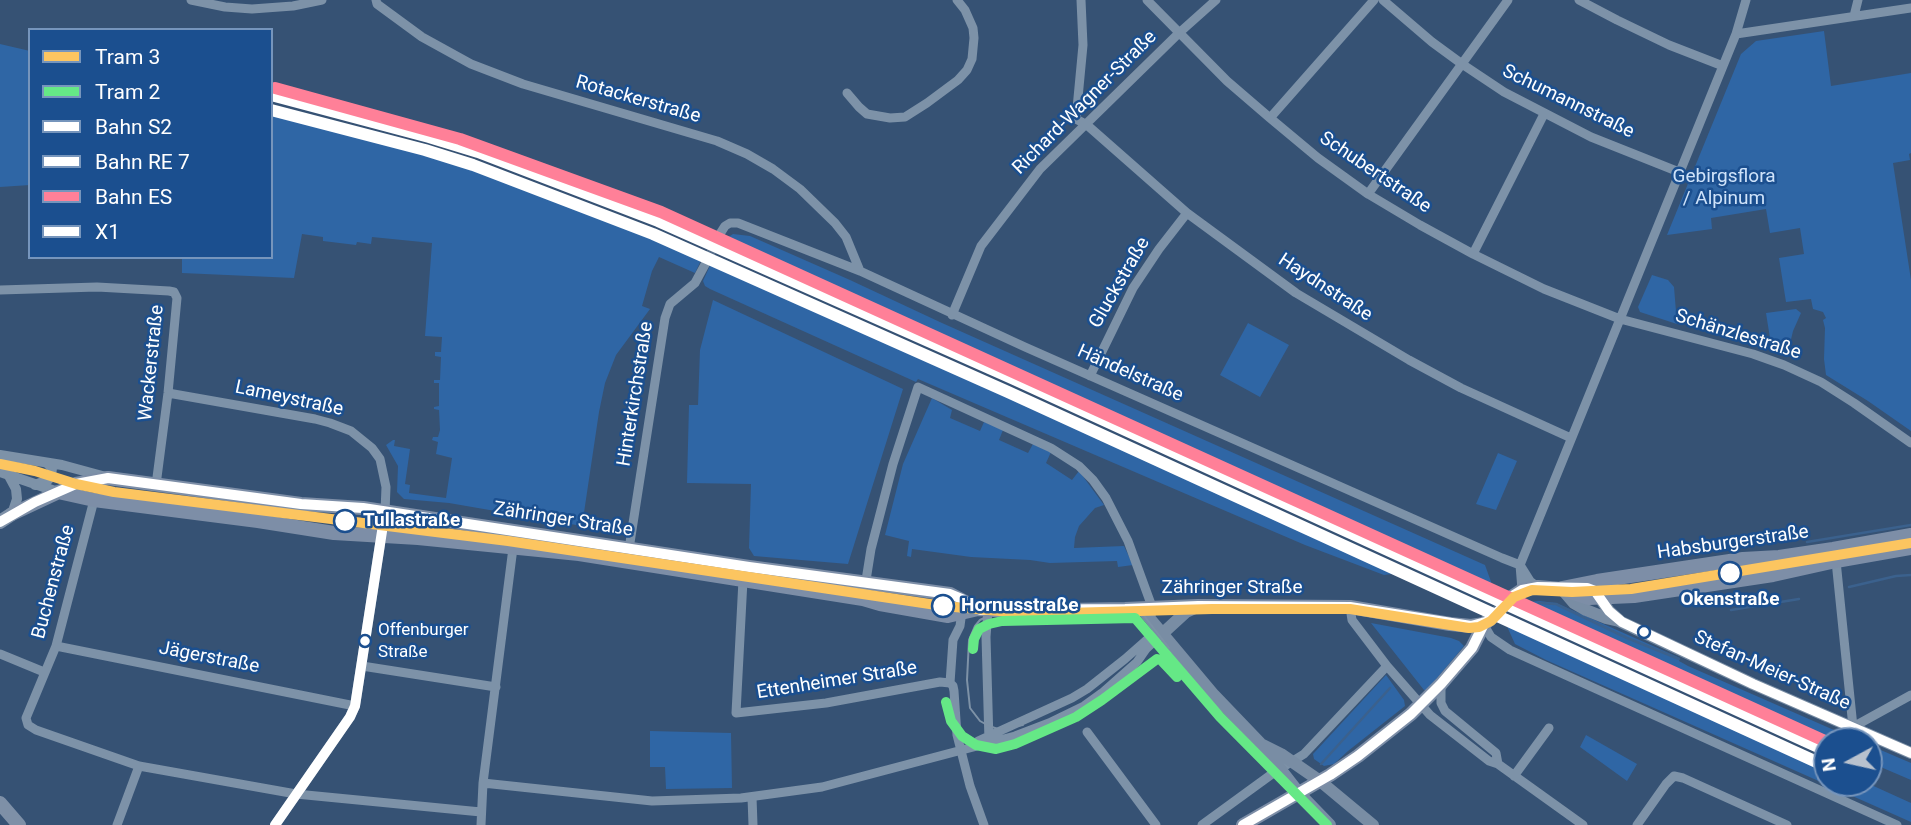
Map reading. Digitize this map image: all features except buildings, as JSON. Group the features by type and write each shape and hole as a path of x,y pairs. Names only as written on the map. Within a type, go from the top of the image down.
{"highway":[{"path":"0,803 19,825"}],"main road":[{"name":"Zähringer Straße","path":"108,478 301,504 363,508 866,584 950,594 962,613"},
{"path":"6,518 76,484 108,478"},
{"name":"Zähringer Straße","path":"58,492 94,500 258,520 334,533 418,538 579,554 863,599 940,615 983,610 1153,620 1198,606 1350,607 1461,626 1484,625"},
{"name":"Habsburgerstraße","path":"1516,594 1538,587 1565,588 1597,580 1911,535"},
{"name":"Habsburgerstraße","path":"1565,588 1589,598 1634,596 1911,548"},
{"path":"1779,556 1779,573"},
{"path":"1632,577 1630,585 1634,596"},
{"name":"Stefan-Meier-Straße","path":"1565,588 1574,603 1586,610 1619,621 1732,675 1853,727"},
{"name":"Stefan-Meier-Straße","path":"1601,598 1619,621"},
{"path":"1198,606 1186,612 1153,620 1214,695 1260,743 1299,793 1330,825"},
{"path":"1243,825 1320,781 1411,714 1472,648 1484,625 1496,614"},
{"name":"Stefan-Meier-Straße","path":"1883,740 1911,753"},
{"path":"1260,743 1320,781 1374,825"}],"street":[{"path":"191,0 252,9 293,6 322,0"},
{"name":"Rotackerstraße","path":"376,0 377,4 422,37 471,64 523,84 717,141 747,154 800,189 835,223 846,237 860,271"},
{"path":"847,93 867,114 890,118 905,117 958,80 972,59 974,38 973,28 965,10 957,0"},
{"path":"1081,0 1083,45 1076,119 1087,125"},
{"name":"Schubertstraße","path":"1147,0 1227,81 1318,158 1368,194 1473,254 1544,289 1620,319"},
{"name":"Richard-Wagner-Straße","path":"952,314 981,246 1040,169 1216,0"},
{"path":"1270,118 1374,0"},
{"name":"Schumannstraße","path":"1383,0 1492,85 1591,137 1679,172"},
{"path":"1368,194 1508,0"},
{"path":"1579,0 1627,25 1723,66"},
{"path":"1516,594 1520,565 1736,34 1746,0"},
{"path":"1854,16 1858,0"},
{"path":"1736,34 1911,8"},
{"path":"1473,254 1544,114"},
{"name":"Haydnstraße","path":"1087,125 1187,213 1296,293 1397,354 1461,388 1572,438"},
{"name":"Gluckstraße","path":"1090,376 1133,288 1187,213"},
{"name":"Händelstraße","path":"718,237 725,226 738,223 860,271 1090,376 1520,565"},
{"name":"Hinterkirchstraße","path":"629,549 665,318 670,304 696,281 708,259"},
{"name":"Wackerstraße","path":"0,290 97,287 174,292 177,298 156,485"},
{"name":"Schänzlestraße","path":"1620,319 1784,365 1821,382 1911,443"},
{"path":"863,599 880,513 918,387 1051,448 1079,466 1093,480 1128,541 1153,620 1146,649 1138,661 1077,715 1030,731 989,739"},
{"name":"Lameystraße","path":"168,393 330,422 351,431 372,448 380,459 386,483 385,512"},
{"name":"Zähringer Straße","path":"0,455 62,465 108,478"},
{"path":"35,485 51,476 52,468 47,463"},
{"path":"5,474 16,489 18,499 6,518"},
{"name":"Zähringer Straße","path":"5,474 58,492"},
{"name":"Buchenstraße","path":"94,500 56,646 26,718 28,725 36,730 139,766"},
{"path":"275,825 355,706 385,512"},
{"path":"481,825 483,783 513,548"},
{"path":"1836,561 1853,727 1911,695"},
{"path":"1520,565 1530,581 1538,587"},
{"name":"Ettenheimer Straße","path":"743,580 736,713 826,703 940,682 950,683"},
{"path":"1350,607 1352,620 1420,705 1489,761 1498,764 1583,825"},
{"path":"983,610 989,739"},
{"path":"962,613 953,640 950,683 954,691 961,750 984,825"},
{"path":"483,783 652,802 752,797 822,787 961,750 1067,701 1087,689 1153,620"},
{"path":"1484,625 1491,638 1510,650 1897,825"},
{"name":"Jägerstraße","path":"56,646 355,706"},
{"name":"Buchenstraße","path":"0,654 44,672"},
{"path":"362,666 496,687"},
{"path":"1202,825 1304,754 1387,666"},
{"path":"1441,684 1441,703 1445,710 1496,753 1498,764"},
{"path":"1438,721 1441,711 1445,710"},
{"path":"1514,776 1549,728"},
{"path":"1087,732 1156,825"},
{"path":"117,825 139,766 296,794 481,812"},
{"path":"1637,825 1674,776 1787,825"},
{"path":"752,797 753,825"}],"green space":[{"name":"Gebirgsflora / Alpinum","path":"1824,31 1831,86 1911,73 1910,160 1893,163 1911,280 1911,431 1826,375 1823,320 1826,318 1823,312 1813,309 1811,299 1786,302 1779,258 1804,254 1800,228 1770,233 1766,209 1711,218 1712,229 1667,235 1741,54 1756,41"},
{"path":"0,44 28,51 28,185 0,187"},
{"path":"273,106 374,131 440,151 528,183 704,254 695,273 659,257 652,271 642,306 650,309 616,355 605,383 582,526 449,503 404,499 397,492 398,466 386,445 393,440 394,446 410,449 405,484 410,485 409,493 446,498 452,458 436,454 438,442 432,440 433,437 438,437 440,430 439,410 434,409 439,406 439,383 434,383 434,380 440,380 441,357 435,356 435,352 441,352 442,337 425,336 432,243 372,237 371,244 357,242 356,245 323,241 323,237 302,234 294,278 182,273 182,259 273,259"},
{"path":"733,234 750,236 850,280 1485,565 1494,590 1490,591 797,276 724,240"},
{"path":"713,259 1406,572 1384,575 1305,545 918,379 916,382 710,289 703,281"},
{"path":"1652,275 1668,280 1674,287 1677,324 1640,312 1638,307"},
{"path":"713,300 903,389 848,564 754,556 749,548 751,484 687,483 689,405 698,405 700,350"},
{"path":"1796,309 1801,313 1788,352 1784,356 1772,351 1766,313"},
{"path":"1248,323 1289,345 1260,397 1220,375"},
{"path":"932,398 952,410 950,418 980,431 984,422 1003,430 999,440 1028,453 1033,444 1051,452 1046,463 1072,480 1079,471 1104,505 1095,508 1079,526 1074,548 1124,546 1133,565 1118,567 1117,561 1050,563 912,549 911,557 907,556 909,541 885,535 903,464"},
{"path":"1498,453 1517,461 1496,510 1476,504"},
{"path":"1519,603 1556,603 1680,658 1679,661 1688,666 1827,727 1813,727 1813,740 1739,706 1712,690 1707,692"},
{"path":"1508,617 1813,758 1813,779 1546,660 1515,644 1505,622"},
{"path":"1371,623 1451,638 1464,646 1427,690 1424,690"},
{"path":"1386,675 1404,700 1405,706 1334,764 1324,766 1314,759 1313,754"},
{"path":"650,731 731,733 732,788 666,789 665,767 650,767"},
{"path":"1586,735 1637,764 1627,781 1580,747"},
{"path":"1883,751 1911,763 1911,780 1883,768"},
{"path":"1883,790 1911,803 1911,822 1855,797 1883,797"}],"waterway":[{"path":"1807,542 1911,525"},
{"path":"1849,587 1911,575"},
{"path":"1731,610 1799,599"},
{"path":"1539,603 1556,604 1679,659"},
{"path":"1321,764 1390,688"}],"tunnel":[{"path":"708,259 718,237"},
{"path":"1496,614 1510,598"}],"tram line":[{"name":"3","path":"0,464 114,492 508,541 943,606 1000,611 1066,613 1350,609 1469,628 1491,621 1514,597 1532,590 1572,592 1631,589 1911,543"},
{"path":"1021,608 992,614 975,626 969,640 967,680 970,708 980,721 998,729 1023,725"},
{"path":"1137,611 1142,613 1169,648"},
{"name":"2","path":"973,649 979,629 1002,621 1135,618 1220,717 1327,825"},
{"name":"2","path":"946,702 951,721 962,736 976,745 996,749 1015,744 1076,717 1157,659 1177,677"}],"rail line":[{"name":"ES","path":"275,88 460,139 661,212 1813,736"},
{"name":"S2","path":"273,96 478,152 658,221 1014,379 1813,745"}],"transit line":[{"path":"273,111 473,165 653,234 1008,392 1813,760"},
{"name":"X1","path":"0,522 35,502 76,484 108,478 301,504 363,508 749,567 950,594 981,610 1198,606 1350,607 1471,626 1489,621 1522,590 1538,587 1587,588 1595,591 1609,611 1622,622 1753,684 1911,753"},
{"name":"X1","path":"275,825 355,706 385,512"},
{"name":"X1","path":"1243,825 1330,775 1411,714 1472,648 1484,624"}],"place":[{"name":"Tullastraße","path":"345,521"},
{"name":"Okenstraße","path":"1730,573"},
{"name":"Hornusstraße","path":"943,606"},
{"name":"Offenburger Straße","path":"365,641"}]}
